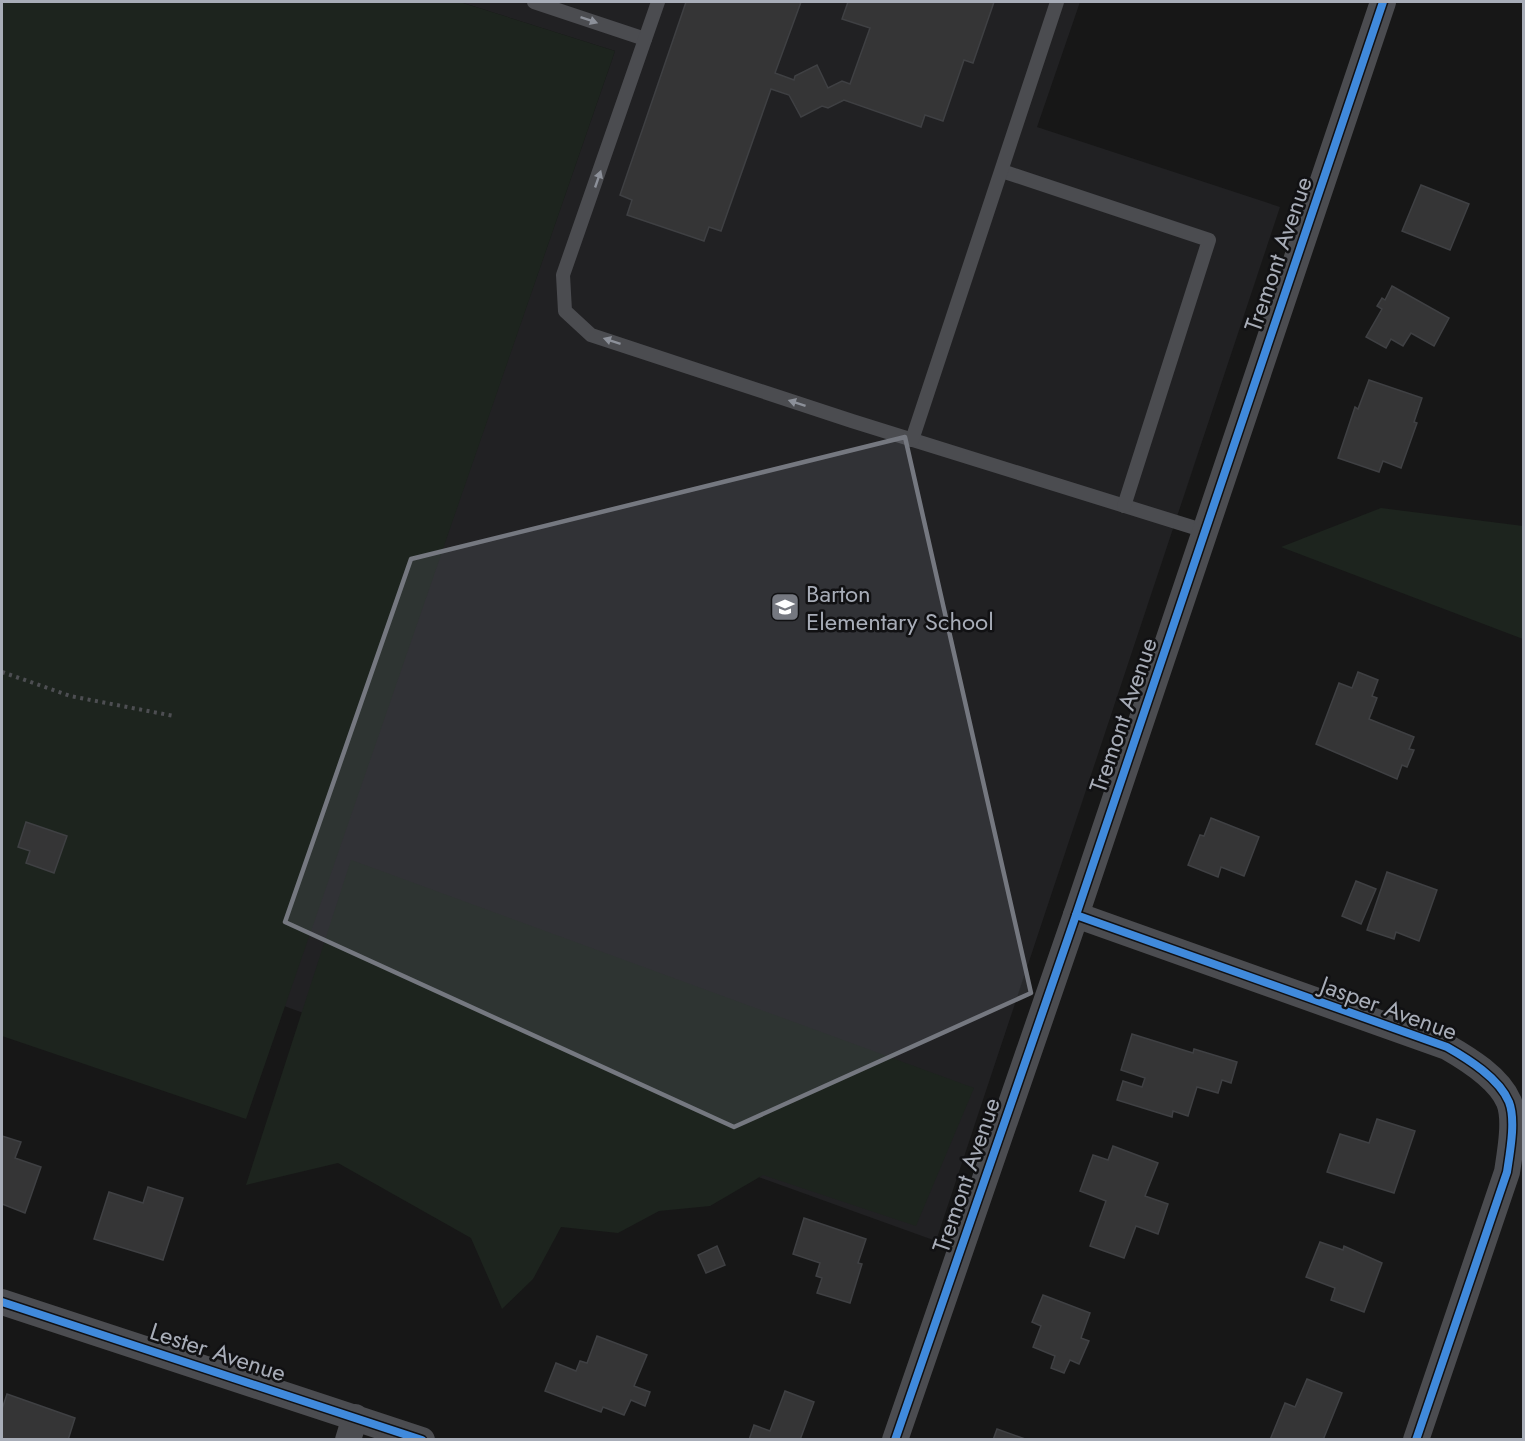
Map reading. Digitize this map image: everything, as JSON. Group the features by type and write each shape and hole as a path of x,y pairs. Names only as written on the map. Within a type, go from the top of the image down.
{"street":[{"name":"Tremont Avenue","path":"895,1440 1076,915 1383,2"},
{"name":"Jasper Avenue","path":"1076,915 1447,1047 1483,1069 1509,1102 1512,1139 1507,1172 1416,1440"},
{"name":"Lester Avenue","path":"2,1302 352,1428 422,1440"}],"lane":[{"path":"534,2 645,39"},
{"path":"658,2 563,275 566,312 591,335 852,421 1205,531"},
{"path":"912,440 1057,2"},
{"path":"1002,171 1209,240 1124,506"}],"path":[{"path":"2,672 70,696 174,716"}],"highlighted area":[{"path":"905,437 1031,993 734,1127 285,922 411,559"}],"shaded area":[{"path":"2,2 460,2 615,51 246,1119 2,1036"},
{"name":"Barton Elementary School","path":"460,2 1080,2 1037,127 1280,207 936,1241 284,1006 615,51"},
{"path":"1381,508 1523,526 1523,639 1281,547"},
{"path":"351,860 974,1088 916,1226 763,1175 710,1206 659,1211 618,1233 561,1227 533,1279 502,1309 471,1238 338,1163 246,1185"}],"building":[{"path":"686,2 801,2 775,73 794,80 795,76 817,65 828,88 842,81 850,84 870,28 842,19 848,2 994,2 973,63 964,60 943,121 925,115 921,127 844,100 828,108 822,106 801,117 789,95 771,89 721,231 709,227 704,241 627,215 632,200 620,195"},
{"path":"1421,185 1469,204 1450,250 1402,231"},
{"path":"1392,286 1449,318 1434,346 1411,333 1403,346 1391,339 1386,348 1366,337 1382,309 1377,306 1382,298 1385,300"},
{"path":"1369,380 1422,398 1414,422 1417,423 1401,468 1383,461 1379,472 1338,458 1355,407 1358,409"},
{"path":"1358,672 1378,680 1372,696 1377,698 1369,719 1414,737 1409,749 1414,750 1407,767 1402,765 1397,779 1316,744 1339,683 1352,688"},
{"path":"1211,818 1259,837 1244,876 1221,867 1218,877 1188,865 1200,835 1204,836"},
{"path":"26,822 67,836 54,873 26,863 30,851 18,847"},
{"path":"1387,872 1437,890 1419,941 1396,932 1394,939 1367,930"},
{"path":"1356,881 1376,889 1361,924 1342,916"},
{"path":"1132,1034 1193,1053 1194,1049 1237,1062 1231,1083 1222,1080 1218,1093 1197,1087 1188,1116 1173,1111 1172,1117 1117,1100 1123,1081 1142,1087 1145,1078 1121,1070"},
{"path":"1377,1119 1415,1131 1394,1193 1327,1172 1340,1134 1369,1143"},
{"path":"2,1136 21,1142 15,1158 41,1167 25,1213 2,1204"},
{"path":"1113,1146 1158,1163 1145,1196 1168,1204 1158,1234 1136,1226 1124,1258 1090,1246 1106,1201 1080,1191 1093,1155 1108,1160"},
{"path":"148,1187 183,1198 163,1260 94,1239 109,1192 143,1203"},
{"path":"804,1218 866,1239 858,1263 862,1264 850,1303 817,1293 822,1278 816,1276 820,1263 793,1254"},
{"path":"1320,1242 1343,1250 1344,1246 1382,1263 1364,1312 1331,1300 1335,1288 1306,1277"},
{"path":"717,1246 725,1265 706,1273 698,1255"},
{"path":"1043,1295 1090,1313 1081,1338 1089,1341 1079,1364 1070,1360 1064,1373 1051,1368 1055,1356 1033,1347 1041,1326 1032,1322"},
{"path":"597,1336 647,1355 634,1386 650,1392 645,1406 631,1400 624,1415 603,1407 601,1412 545,1391 556,1363 576,1371 580,1361 587,1363"},
{"path":"1307,1379 1342,1393 1323,1440 1270,1440 1285,1403 1295,1407"},
{"path":"785,1391 814,1402 800,1440 749,1440 754,1425 770,1431"},
{"path":"7,1394 75,1418 68,1440 2,1440 2,1409"},
{"path":"997,1429 1028,1440 993,1440"}],"cycle path":[{"path":"895,1440 1076,915 1383,2"},
{"path":"1076,915 1447,1047 1491,1077 1504,1093 1509,1102 1512,1118 1507,1172 1416,1440"},
{"path":"2,1302 422,1440"}],"place":[{"name":"Barton Elementary School","path":"785,607"}]}
